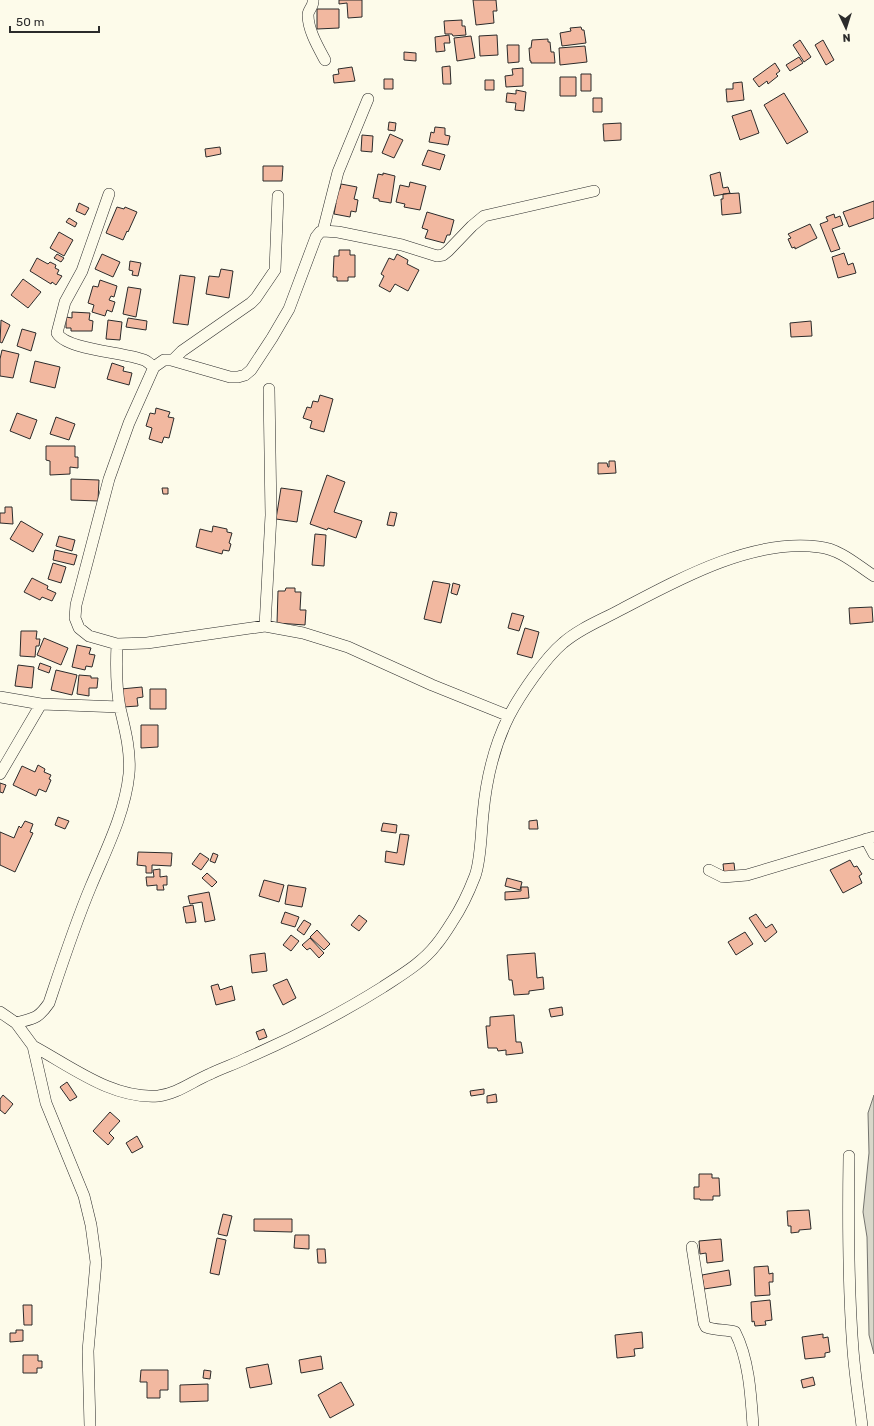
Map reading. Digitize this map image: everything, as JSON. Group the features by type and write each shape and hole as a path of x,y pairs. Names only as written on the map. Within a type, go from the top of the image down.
{"street":[{"path":"313,0 308,14 313,36 325,60"},
{"path":"323,231 338,172 368,99"},
{"path":"509,716 432,685 348,646 303,633 265,626 147,643 117,644 90,636 79,628 75,618 76,605 109,479 129,423 154,367 164,360 173,360 230,377 245,375 251,370 289,309 316,237 320,232 338,232 402,245 436,256 443,255 484,216 594,191"},
{"path":"109,194 82,271 65,302 57,334 62,338 80,346 144,360 154,367"},
{"path":"173,360 182,351 251,303 273,274 275,270 276,257 278,196"},
{"path":"265,626 271,515 269,389"},
{"path":"33,1046 78,1073 114,1088 138,1095 160,1096 174,1092 208,1074 249,1058 358,1003 406,972 435,947 454,920 475,874 487,783 495,750 509,716 526,688 563,643 588,626 712,564 757,551 795,545 823,547 842,554 874,576"},
{"path":"16,1023 41,1014 49,1003 78,920 110,843 124,801 129,766 125,727 120,707 116,665 117,644"},
{"path":"0,697 41,704 120,707"},
{"path":"0,774 41,704"},
{"path":"709,870 723,876 747,874 870,838 874,854"},
{"path":"0,1012 16,1023 33,1046 46,1102 84,1196 92,1233 96,1262 88,1351 90,1426"},
{"path":"849,1156 849,1280 853,1351 862,1426"},
{"path":"692,1247 704,1323 706,1327 713,1330 729,1330 735,1332 738,1337 751,1398 753,1426"}],"shaded area":[{"path":"874,1095 874,1354 869,1335 867,1237 863,1212 869,1153 868,1113"}],"building":[{"path":"339,0 362,0 362,17 348,18 347,3 339,4"},
{"path":"473,0 496,0 497,11 493,11 494,23 476,25"},
{"path":"317,9 339,9 339,28 317,29"},
{"path":"462,20 462,26 465,26 466,35 453,36 452,34 445,34 444,21"},
{"path":"581,27 582,30 584,30 586,43 562,46 560,33 571,31 570,28"},
{"path":"449,35 450,43 444,43 445,51 436,52 435,37"},
{"path":"497,35 498,55 480,56 479,36"},
{"path":"471,36 475,58 457,61 454,38"},
{"path":"548,39 548,42 550,42 551,52 554,52 555,63 531,63 529,48 531,48 532,40"},
{"path":"800,40 811,57 804,62 793,45"},
{"path":"823,40 834,60 826,65 815,45"},
{"path":"507,45 519,45 519,62 508,63"},
{"path":"585,46 587,62 560,65 559,48"},
{"path":"404,52 416,53 416,61 404,60"},
{"path":"799,57 803,63 790,71 786,65"},
{"path":"775,63 780,71 776,74 778,76 768,84 767,81 759,87 753,79"},
{"path":"450,66 451,84 443,84 442,67"},
{"path":"352,67 355,81 334,83 333,75 339,74 338,69"},
{"path":"523,68 523,86 506,87 505,76 513,75 512,69"},
{"path":"581,74 591,74 591,91 581,91"},
{"path":"560,77 576,77 576,96 560,96"},
{"path":"384,79 393,79 393,89 384,89"},
{"path":"485,80 494,80 494,90 485,90"},
{"path":"742,82 744,100 727,102 726,89 733,89 733,83"},
{"path":"516,90 526,92 524,111 515,110 516,103 506,102 507,93 516,94"},
{"path":"784,93 808,132 787,144 764,105"},
{"path":"593,98 602,98 602,112 593,112"},
{"path":"751,110 759,133 740,140 732,116"},
{"path":"389,122 396,123 395,131 388,130"},
{"path":"621,123 621,140 604,141 603,124"},
{"path":"435,127 445,128 445,135 450,136 448,145 429,142 431,132 434,133"},
{"path":"390,134 403,140 394,158 382,153"},
{"path":"362,135 373,136 372,152 361,151"},
{"path":"220,147 221,154 206,157 205,149"},
{"path":"428,150 445,155 440,170 422,165"},
{"path":"263,166 283,166 282,181 263,181"},
{"path":"720,172 723,188 728,187 730,193 714,196 710,175"},
{"path":"383,173 395,176 391,203 379,201 379,199 373,198 378,174 383,175"},
{"path":"410,182 426,186 420,210 404,207 405,204 396,202 400,185 409,187"},
{"path":"341,184 357,187 354,199 358,200 356,212 351,211 350,217 334,214 336,203 333,203 336,188 340,189"},
{"path":"739,193 741,213 722,215 721,199 723,199 723,194"},
{"path":"874,201 874,218 849,227 843,212"},
{"path":"79,203 89,208 85,215 76,211"},
{"path":"117,207 124,209 125,207 137,212 123,240 106,233"},
{"path":"427,212 454,220 450,235 447,235 444,243 425,238 428,230 422,228"},
{"path":"834,214 835,218 840,216 843,225 832,229 840,249 831,252 820,224 828,221 826,217"},
{"path":"69,218 77,223 75,227 66,222"},
{"path":"810,224 817,238 795,249 795,247 792,248 788,239 791,238 788,234"},
{"path":"59,232 73,240 64,256 50,248"},
{"path":"339,250 350,250 350,255 355,255 355,277 348,277 348,281 337,281 337,277 333,277 334,256 339,256"},
{"path":"844,253 848,265 853,263 856,273 838,278 832,257"},
{"path":"57,254 64,258 61,262 54,258"},
{"path":"102,254 120,262 113,277 95,269"},
{"path":"397,254 408,260 407,264 419,270 408,291 395,284 390,292 379,286 384,276 381,274 389,258 394,260"},
{"path":"37,258 48,264 50,262 56,265 55,268 59,270 57,274 62,276 56,285 52,282 51,284 30,271"},
{"path":"130,261 141,263 138,276 132,275 133,271 129,270"},
{"path":"221,269 233,271 229,298 206,294 209,276 219,277"},
{"path":"180,275 195,277 188,325 173,323"},
{"path":"23,279 41,292 28,308 11,295"},
{"path":"100,280 117,286 114,297 111,296 109,300 115,302 112,312 107,310 105,316 92,312 94,305 88,303 93,286 98,287"},
{"path":"128,287 141,289 136,317 123,314"},
{"path":"72,312 90,313 89,320 93,321 92,331 71,331 71,328 66,328 66,317 72,318"},
{"path":"128,318 147,321 146,330 126,327"},
{"path":"1,320 10,325 2,343 0,342"},
{"path":"108,320 122,322 120,340 106,339"},
{"path":"811,321 812,336 791,337 790,323"},
{"path":"22,329 36,333 31,351 17,346"},
{"path":"2,350 19,354 13,378 0,376 0,359"},
{"path":"35,361 60,367 55,388 30,382"},
{"path":"112,363 124,367 123,371 132,373 129,385 107,379"},
{"path":"320,395 333,399 324,432 310,428 312,421 303,418 307,407 311,408 313,401 318,402"},
{"path":"156,408 170,412 168,417 174,418 169,438 164,437 162,443 149,439 152,428 146,426 150,413 155,414"},
{"path":"17,413 37,420 30,439 10,431"},
{"path":"56,417 75,424 69,440 50,434"},
{"path":"46,446 75,446 75,457 78,457 78,468 70,467 70,474 50,475 50,461 46,460"},
{"path":"609,461 615,461 616,473 598,474 598,463 607,463 609,467"},
{"path":"327,475 345,482 334,512 362,521 356,538 328,528 327,530 310,524"},
{"path":"71,479 99,480 98,501 71,500"},
{"path":"162,488 168,488 168,494 163,494"},
{"path":"281,488 302,491 297,522 276,519"},
{"path":"5,507 12,507 13,524 0,523 0,513 5,513"},
{"path":"390,512 397,513 394,526 387,525"},
{"path":"21,521 43,534 33,552 10,539"},
{"path":"213,526 227,529 227,532 232,533 229,543 231,544 229,551 223,550 222,554 196,547 200,529 212,532"},
{"path":"315,534 326,535 324,566 312,565"},
{"path":"59,536 75,540 72,551 56,546"},
{"path":"55,550 77,555 74,565 53,560"},
{"path":"53,563 66,567 61,583 48,579"},
{"path":"32,578 48,586 47,589 56,593 52,601 42,597 40,600 24,592"},
{"path":"433,581 450,584 441,623 424,619"},
{"path":"453,583 460,585 457,595 451,593"},
{"path":"286,588 295,588 295,592 301,592 300,610 306,610 305,625 277,623 278,591 285,591"},
{"path":"872,607 873,622 850,624 849,608"},
{"path":"512,613 524,616 519,631 508,628"},
{"path":"525,628 539,632 532,658 517,654"},
{"path":"21,631 37,631 36,639 40,639 39,646 36,646 35,657 20,656"},
{"path":"44,638 68,648 61,665 37,655"},
{"path":"77,645 91,648 89,654 95,655 92,667 86,666 85,670 72,667"},
{"path":"40,663 51,667 49,673 38,669"},
{"path":"18,665 34,667 32,688 15,686"},
{"path":"56,670 77,675 72,695 51,690"},
{"path":"79,675 98,678 97,688 89,688 89,696 77,694"},
{"path":"142,687 143,697 137,698 138,706 123,707 121,689"},
{"path":"150,689 166,689 166,709 150,709"},
{"path":"141,725 158,725 158,747 141,748"},
{"path":"38,765 45,769 44,772 51,775 49,779 51,780 46,792 39,789 36,796 13,785 22,766 35,772"},
{"path":"0,783 6,785 3,793 0,792"},
{"path":"58,817 69,821 65,829 55,825"},
{"path":"537,820 538,829 529,829 529,821"},
{"path":"25,821 33,824 30,832 33,833 15,872 0,865 0,832 14,838 19,826 21,828"},
{"path":"383,823 397,825 396,833 381,831"},
{"path":"400,834 409,835 404,865 385,862 386,851 397,853"},
{"path":"138,852 172,853 171,866 152,865 152,873 146,873 146,866 137,865"},
{"path":"200,853 209,859 201,870 192,864"},
{"path":"213,853 218,855 215,863 210,861"},
{"path":"850,860 854,867 857,866 862,874 859,876 862,883 843,893 830,870"},
{"path":"734,863 735,872 724,873 723,864"},
{"path":"160,869 160,877 167,876 167,885 163,885 164,890 157,890 157,885 147,886 146,877 154,877 153,870"},
{"path":"207,873 217,882 212,887 202,878"},
{"path":"507,878 522,882 520,890 505,886"},
{"path":"264,880 284,885 279,902 259,896"},
{"path":"288,885 306,888 302,907 285,904"},
{"path":"521,887 528,887 529,898 505,900 505,892 521,891"},
{"path":"209,892 215,920 205,922 202,902 190,904 188,896"},
{"path":"193,905 196,922 186,923 183,907"},
{"path":"285,912 299,917 295,927 281,923"},
{"path":"756,914 766,928 772,924 777,932 765,942 749,918"},
{"path":"359,915 367,921 359,931 351,925"},
{"path":"304,920 311,924 304,935 297,930"},
{"path":"317,930 330,944 324,950 310,937"},
{"path":"745,932 753,944 736,955 728,942"},
{"path":"291,935 299,941 291,951 283,945"},
{"path":"310,938 324,953 319,958 310,948 307,950 302,945"},
{"path":"265,953 267,971 252,973 250,955"},
{"path":"535,953 537,978 543,977 544,989 529,991 529,994 514,995 512,980 509,980 507,955"},
{"path":"287,979 296,998 283,1005 273,985"},
{"path":"218,984 220,990 232,986 235,1000 216,1005 211,986"},
{"path":"562,1007 563,1015 551,1017 549,1009"},
{"path":"514,1015 516,1042 521,1042 523,1053 506,1055 506,1050 498,1051 497,1048 488,1048 486,1026 490,1026 490,1017"},
{"path":"264,1029 267,1037 259,1040 256,1032"},
{"path":"67,1082 77,1097 70,1101 60,1087"},
{"path":"484,1089 484,1094 471,1096 470,1091"},
{"path":"496,1094 497,1102 487,1103 487,1096"},
{"path":"3,1095 13,1104 5,1114 0,1110 0,1099"},
{"path":"110,1112 120,1121 109,1133 114,1138 108,1145 93,1131"},
{"path":"137,1136 143,1147 132,1153 126,1143"},
{"path":"699,1174 712,1174 712,1178 719,1178 720,1196 713,1196 713,1200 694,1199 694,1187 699,1187"},
{"path":"809,1210 811,1229 799,1230 799,1232 791,1233 791,1226 788,1226 787,1211"},
{"path":"223,1214 232,1216 227,1236 218,1234"},
{"path":"254,1219 292,1219 292,1232 254,1231"},
{"path":"295,1235 309,1235 309,1249 294,1248"},
{"path":"217,1238 226,1240 219,1275 210,1273"},
{"path":"721,1239 723,1261 707,1263 706,1253 700,1254 699,1241"},
{"path":"317,1249 325,1249 326,1263 318,1263"},
{"path":"768,1266 769,1274 773,1273 773,1282 769,1282 770,1295 755,1296 754,1267"},
{"path":"729,1270 731,1285 704,1289 702,1275"},
{"path":"770,1300 772,1320 765,1321 766,1325 755,1326 754,1321 752,1322 751,1302"},
{"path":"23,1305 32,1305 32,1325 24,1325"},
{"path":"16,1330 23,1330 23,1341 10,1342 10,1333 16,1333"},
{"path":"642,1332 643,1348 634,1349 635,1356 617,1358 615,1335"},
{"path":"823,1334 823,1338 828,1337 830,1352 825,1353 825,1357 805,1359 802,1337"},
{"path":"23,1355 38,1355 38,1361 42,1361 42,1368 37,1368 37,1373 23,1373"},
{"path":"321,1356 323,1369 301,1373 299,1360"},
{"path":"268,1364 272,1384 250,1388 246,1368"},
{"path":"141,1370 168,1370 168,1390 160,1390 160,1398 147,1398 147,1382 140,1382"},
{"path":"204,1370 211,1371 210,1379 203,1378"},
{"path":"813,1377 815,1385 803,1388 801,1380"},
{"path":"341,1382 354,1405 330,1418 318,1395"},
{"path":"208,1384 208,1401 180,1402 180,1385"}]}
